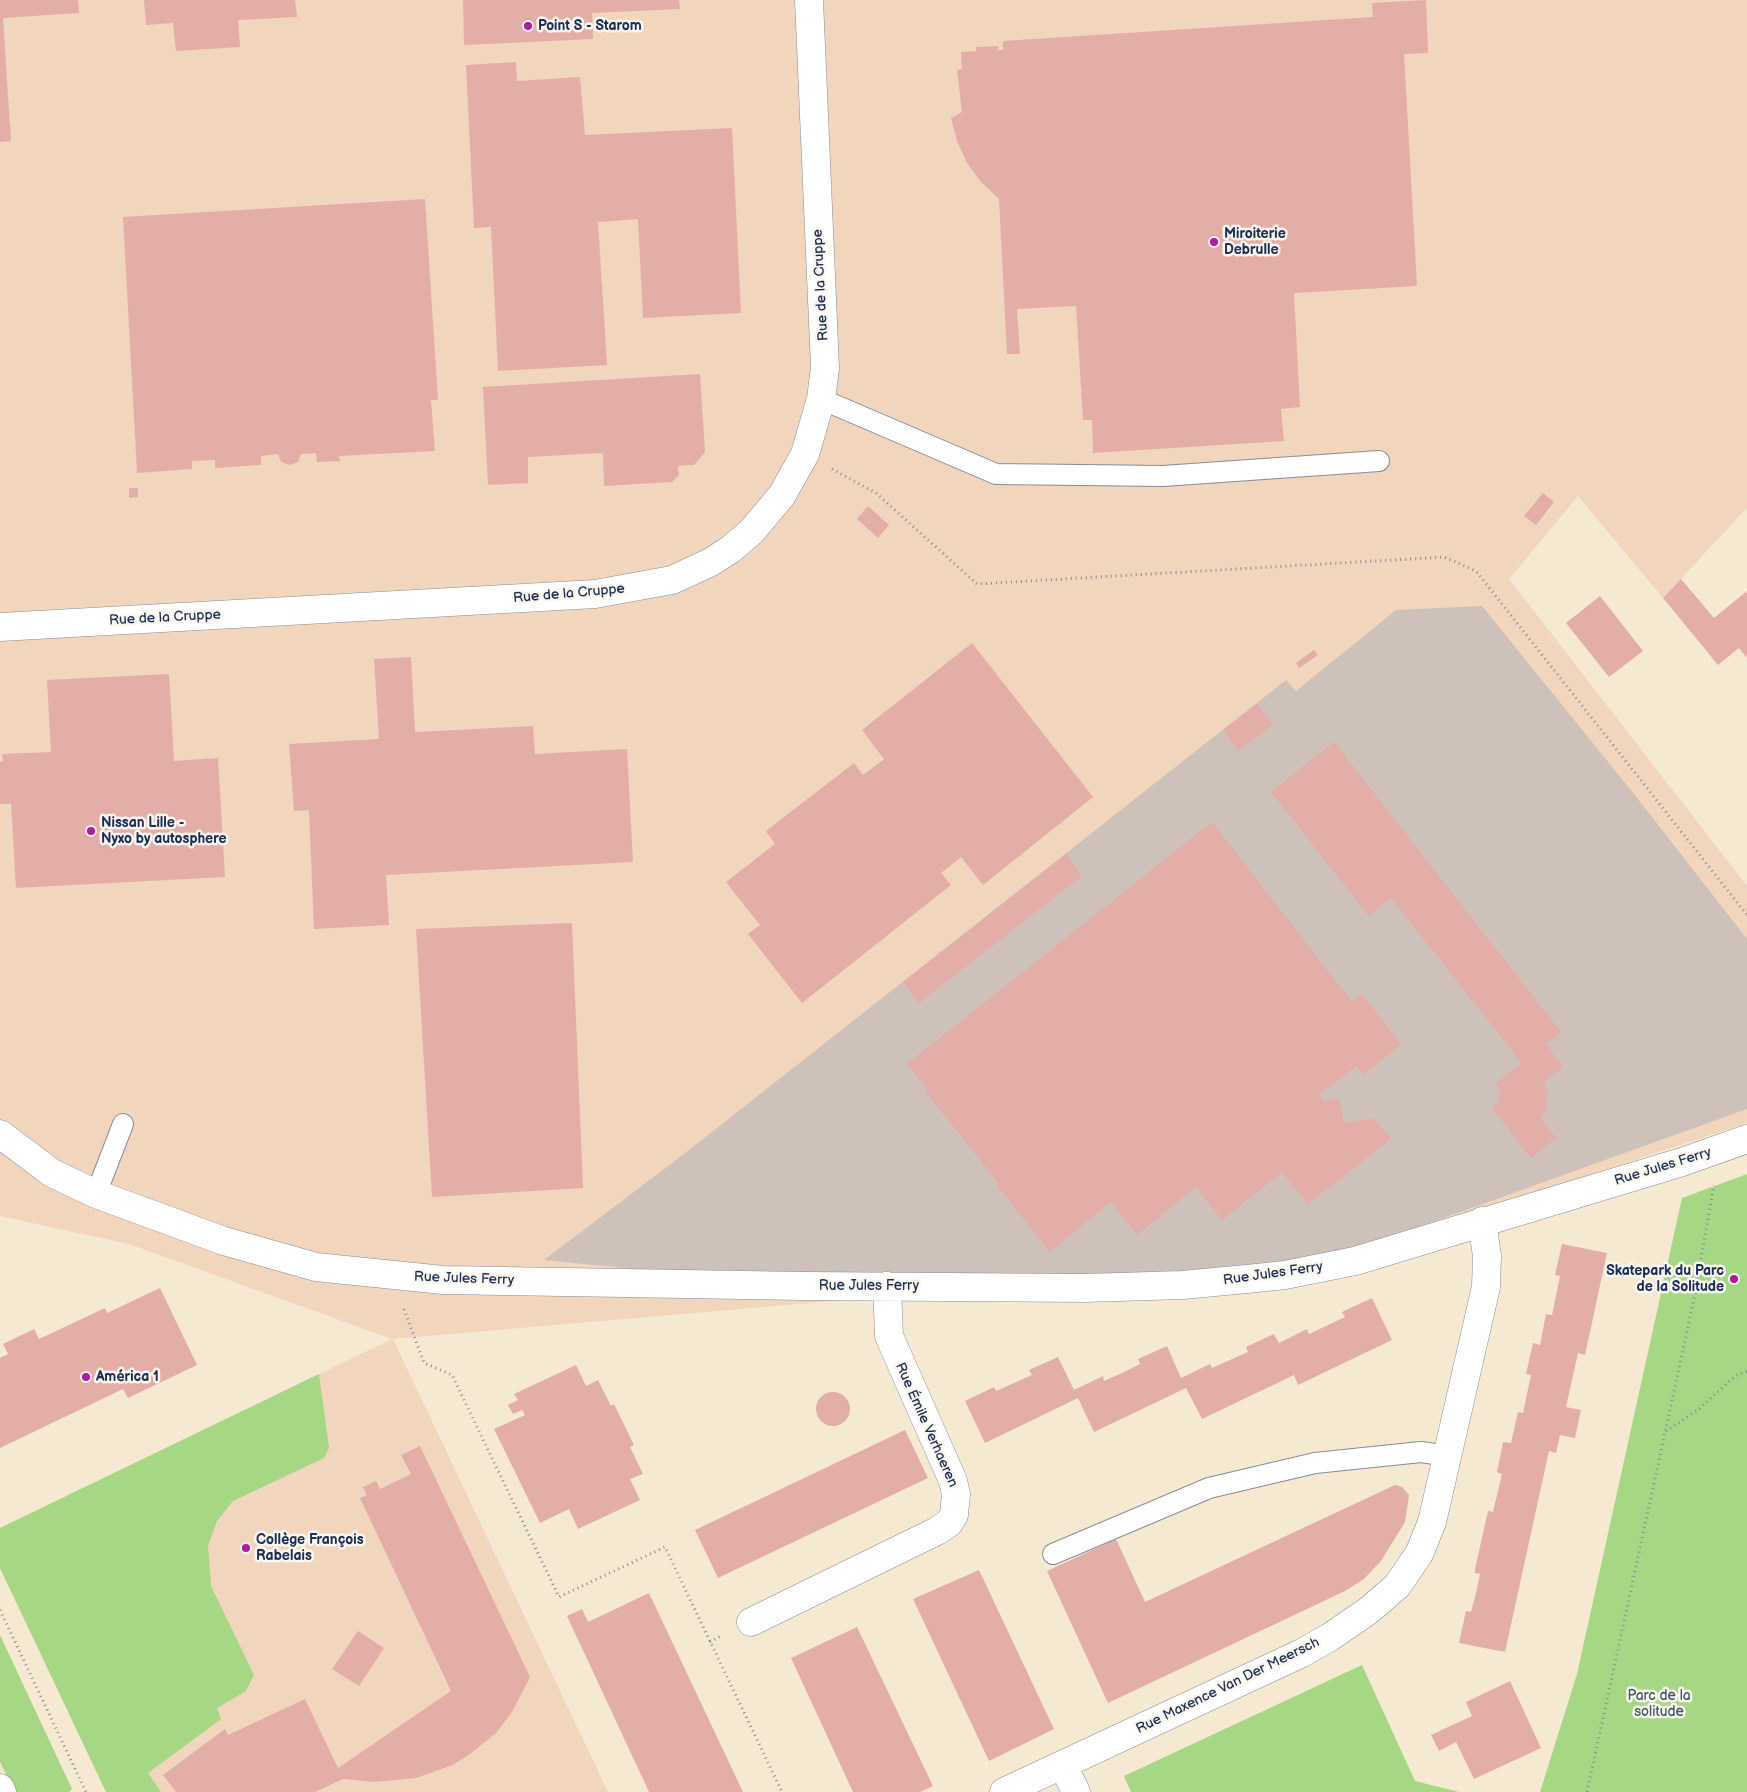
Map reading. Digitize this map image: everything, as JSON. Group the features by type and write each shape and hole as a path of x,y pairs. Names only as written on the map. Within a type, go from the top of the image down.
{"street":[{"name":"Rue de la Cruppe","path":"0,627 596,594 655,584 692,572 732,549 752,532 782,495 805,454 821,398 825,368 809,0"},
{"name":"Rue Jules Ferry","path":"0,1134 52,1173 96,1194 133,1209 285,1260 316,1267 443,1280 886,1286 1148,1286 1266,1277 1355,1261 1711,1152 1747,1139"},
{"name":"Rue Maxence Van Der Meersch","path":"1004,1792 1302,1653 1330,1637 1375,1605 1408,1572 1427,1538 1448,1456 1486,1287 1487,1256 1482,1222"},
{"name":"Rue Émile Verhaeren","path":"751,1622 937,1531 949,1523 954,1514 956,1494 953,1481 889,1336 886,1286"},
{"path":"1063,1764 1076,1792"},
{"path":"0,1788 2,1792"}],"lane":[{"path":"821,398 996,474 1163,476 1380,461"},
{"path":"96,1194 123,1124"},
{"path":"1053,1554 1209,1488 1315,1463 1421,1452 1448,1456"}],"path":[{"path":"805,454 876,493 977,584 1444,557 1476,571 1747,915"},
{"path":"1586,1792 1694,1299 1714,1186 1711,1152"},
{"path":"392,1276 424,1363 452,1375 560,1597 665,1548 782,1792"},
{"path":"1665,1432 1700,1409 1736,1376 1747,1371"},
{"path":"0,1610 86,1792"}],"shaded area":[{"path":"0,0 1747,0 1747,508 1663,598 1578,496 1509,579 1747,886 1747,1123 1285,1275 856,1299 393,1339 608,1792 106,1792 0,1568 0,1528 392,1339 129,1244 0,1216"},
{"path":"1482,606 1638,799 1747,939 1747,1109 1285,1275 803,1286 544,1260 684,1154 1286,680 1296,691 1396,610"}],"green space":[{"name":"Parc de la solitude","path":"1747,1174 1747,1792 1540,1792 1577,1674 1682,1198"},
{"path":"319,1374 329,1448 324,1458 233,1501 217,1521 208,1546 211,1586 254,1675 246,1691 217,1708 221,1719 148,1773 161,1792 106,1792 0,1568 0,1528"},
{"path":"0,1635 72,1789 69,1792 15,1792 0,1762"},
{"path":"1362,1665 1415,1781 1459,1792 1131,1792 1124,1776"}],"building":[{"path":"0,0 78,0 79,13 3,18 11,141 0,142"},
{"path":"144,0 295,0 297,17 238,20 240,47 176,51 173,23 146,25"},
{"name":"Point S - Starom","path":"463,0 679,0 680,9 592,13 593,39 464,45"},
{"name":"Miroiterie Debrulle","path":"1426,0 1428,53 1404,54 1417,286 1294,293 1300,407 1281,409 1284,441 1093,453 1092,420 1083,420 1076,306 1017,309 1020,354 1007,354 999,199 981,182 967,163 957,141 951,118 962,112 957,70 962,69 961,52 976,51 976,47 998,46 998,50 1003,50 1003,41 1373,17 1372,3"},
{"path":"516,62 517,81 580,77 585,135 732,128 741,313 643,318 638,219 598,222 607,365 498,371 491,227 474,228 466,65"},
{"path":"425,199 438,400 431,400 435,451 339,456 340,461 317,462 316,453 301,454 298,462 289,465 281,462 278,454 261,456 261,465 215,468 215,460 192,461 192,469 137,473 123,217"},
{"path":"700,374 705,452 694,465 678,466 679,475 672,482 604,486 603,453 528,457 528,483 488,485 483,387"},
{"path":"129,488 138,488 138,497 129,498"},
{"path":"1543,493 1554,502 1536,525 1524,516"},
{"path":"868,506 889,525 878,538 857,519"},
{"path":"1681,579 1714,618 1747,591 1747,658 1739,648 1718,665 1663,598"},
{"path":"1600,596 1643,651 1609,677 1566,623"},
{"path":"972,643 1093,797 983,885 961,857 941,873 951,885 802,1003 748,934 760,925 726,882 775,844 766,831 854,763 863,775 884,759 862,730"},
{"path":"1314,650 1318,655 1299,668 1296,663"},
{"path":"411,657 415,732 533,726 535,754 627,749 633,862 386,875 389,925 314,929 309,810 294,811 289,744 379,739 374,659"},
{"path":"169,674 174,761 218,758 225,877 16,888 11,804 0,804 0,762 3,761 2,754 51,752 47,680"},
{"path":"1257,704 1273,724 1239,751 1223,730"},
{"path":"1334,742 1561,1032 1546,1044 1563,1067 1545,1081 1544,1088 1548,1088 1546,1113 1542,1113 1541,1119 1556,1138 1531,1158 1492,1108 1498,1102 1501,1091 1495,1084 1522,1063 1391,898 1369,916 1271,792"},
{"path":"1212,822 1352,1002 1362,994 1401,1044 1363,1075 1356,1066 1319,1095 1324,1101 1339,1098 1344,1123 1374,1118 1391,1139 1308,1204 1282,1172 1222,1220 1196,1187 1137,1235 1111,1202 1050,1252 997,1186 999,1184 925,1091 927,1089 907,1064"},
{"path":"1066,854 1082,876 919,1003 903,982"},
{"path":"572,923 583,1188 432,1197 416,929"},
{"path":"1562,1244 1607,1253 1585,1355 1578,1353 1566,1407 1581,1410 1575,1438 1560,1435 1556,1453 1549,1451 1505,1652 1459,1643 1466,1611 1471,1612 1476,1593 1480,1574 1475,1573 1475,1569 1488,1511 1493,1512 1502,1474 1497,1472 1503,1442 1511,1443 1518,1412 1523,1413 1531,1375 1526,1374 1533,1343 1540,1345 1546,1314 1552,1315 1560,1276 1555,1275"},
{"name":"América 1","path":"160,1288 197,1365 128,1398 123,1389 0,1448 0,1358 8,1354 3,1344 34,1329 39,1339 105,1308 107,1313"},
{"path":"1372,1298 1392,1340 1298,1385 1294,1375 1202,1419 1186,1388 1094,1432 1078,1398 985,1443 965,1401 994,1387 996,1391 1032,1375 1029,1370 1058,1357 1074,1390 1103,1376 1104,1381 1122,1373 1140,1364 1138,1359 1167,1346 1181,1378 1210,1364 1212,1368 1248,1352 1246,1347 1274,1334 1279,1343 1307,1329 1309,1334 1345,1317 1342,1312"},
{"path":"576,1365 586,1386 598,1380 611,1406 614,1404 634,1445 630,1447 643,1474 630,1479 640,1500 578,1529 569,1509 540,1523 494,1429 525,1415 522,1410 513,1414 508,1405 518,1400 514,1394"},
{"path":"833,1392 845,1397 850,1409 845,1421 833,1426 821,1421 816,1409 821,1397"},
{"path":"905,1430 928,1478 718,1578 695,1530"},
{"path":"420,1446 530,1677 512,1712 496,1733 470,1754 453,1765 416,1778 374,1782 343,1779 315,1792 176,1792 163,1775 225,1729 228,1735 305,1699 338,1768 451,1691 360,1498 367,1495 363,1487 376,1481 380,1489 411,1474 401,1455"},
{"path":"1395,1485 1402,1487 1409,1495 1405,1522 1381,1561 1364,1579 1345,1591 1108,1703 1047,1571 1116,1539 1145,1602"},
{"path":"979,1570 1054,1729 989,1761 913,1599"},
{"path":"649,1593 743,1792 649,1792 567,1616 582,1609 588,1622"},
{"path":"857,1627 933,1786 920,1792 853,1792 791,1658"},
{"path":"358,1631 384,1648 359,1686 332,1669"},
{"path":"1510,1681 1541,1748 1474,1779 1456,1742 1439,1751 1431,1735 1472,1716 1466,1702"}],"place":[{"name":"Point S - Starom","path":"528,26"},
{"name":"Miroiterie Debrulle","path":"1214,242"},
{"name":"Nissan Lille - Nyxo by autosphere","path":"91,831"},
{"name":"Skatepark du Parc de la Solitude","path":"1734,1279"},
{"name":"América 1","path":"86,1377"},
{"name":"Collège François Rabelais","path":"246,1548"}]}
